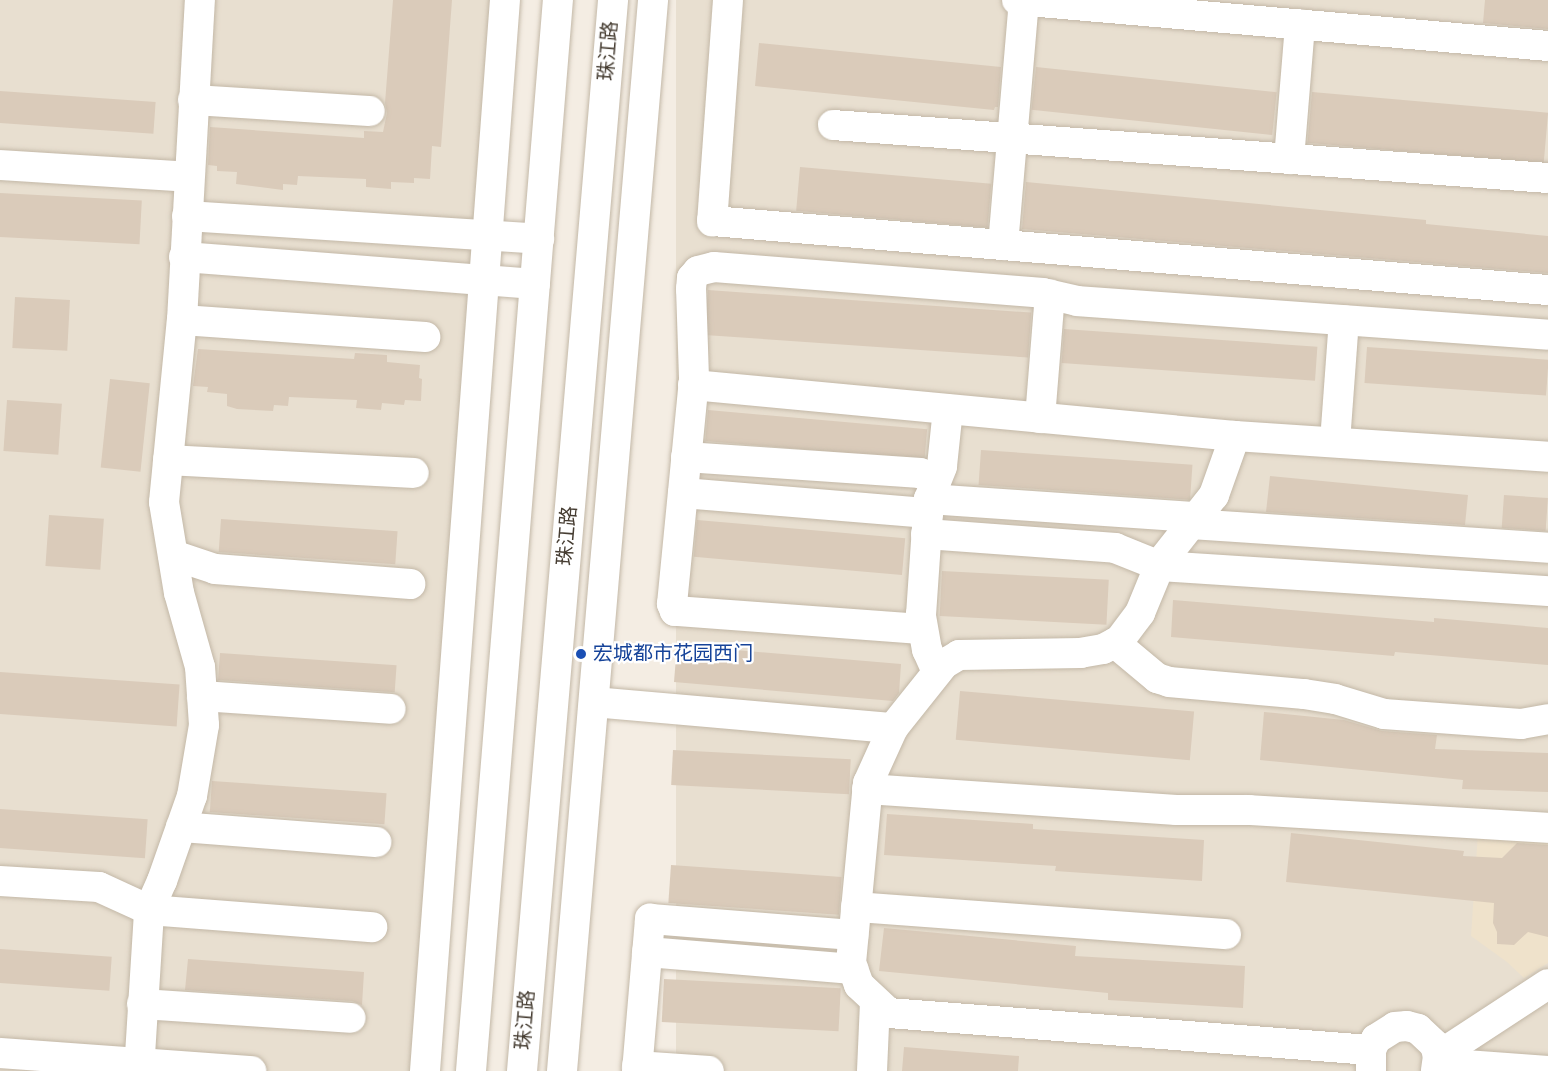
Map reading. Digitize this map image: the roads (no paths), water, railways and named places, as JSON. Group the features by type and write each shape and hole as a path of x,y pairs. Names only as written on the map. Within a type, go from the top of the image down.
{"street":[{"path":"149,1067 142,1004 149,910 192,796 204,725 200,667 179,592 164,502 182,320 200,0"},
{"path":"425,1071 505,0"},
{"path":"471,1071 558,0"},
{"name":"珠江路","path":"522,1071 613,0"},
{"path":"562,1071 653,0"},
{"path":"728,0 712,221 1548,290"},
{"path":"1017,0 1237,9 1300,24 1548,46"},
{"path":"1003,245 1024,1"},
{"path":"1289,159 1300,24"},
{"path":"193,100 370,111"},
{"path":"833,124 1548,178"},
{"path":"0,165 189,177"},
{"path":"187,216 539,239"},
{"path":"184,257 484,278 535,284"},
{"path":"921,629 675,611 672,604 693,385 691,289 692,278 705,267 1050,294 1077,301 1548,335"},
{"path":"1040,418 1050,294"},
{"path":"182,320 424,337"},
{"path":"1335,442 1344,320"},
{"path":"693,385 1235,436 1548,457"},
{"path":"937,672 921,629 930,507 942,466 948,409"},
{"path":"1235,436 1214,495 1160,566 1140,613 1115,642 1103,649 1081,653 959,656 944,664 893,728 876,763 867,789 854,921 853,969 859,985 875,1003 890,1013 1371,1060 1385,1032 1407,1026 1428,1036 1438,1063"},
{"path":"686,457 920,473 930,507"},
{"path":"168,460 414,473"},
{"path":"683,494 1194,520 1548,548"},
{"path":"930,507 1115,548 1160,566 1548,591"},
{"path":"173,555 215,569 410,584"},
{"path":"1115,642 1157,678 1169,682 1304,694 1335,699 1384,714 1521,724 1548,719"},
{"path":"202,696 391,710"},
{"path":"594,702 893,728"},
{"path":"867,789 1176,810 1249,810 1548,828"},
{"path":"181,827 376,842"},
{"path":"0,881 99,887 149,910 372,927"},
{"path":"709,1071 637,1068 650,919 854,921 1226,934"},
{"path":"646,952 853,969"},
{"path":"1438,1063 1548,984"},
{"path":"872,1071 875,1003"},
{"path":"142,1004 351,1018"},
{"path":"0,1053 149,1067 251,1071"},
{"path":"1438,1063 1548,1071"}],"place":[{"name":"宏城都市花园西门","path":"581,654"}]}
